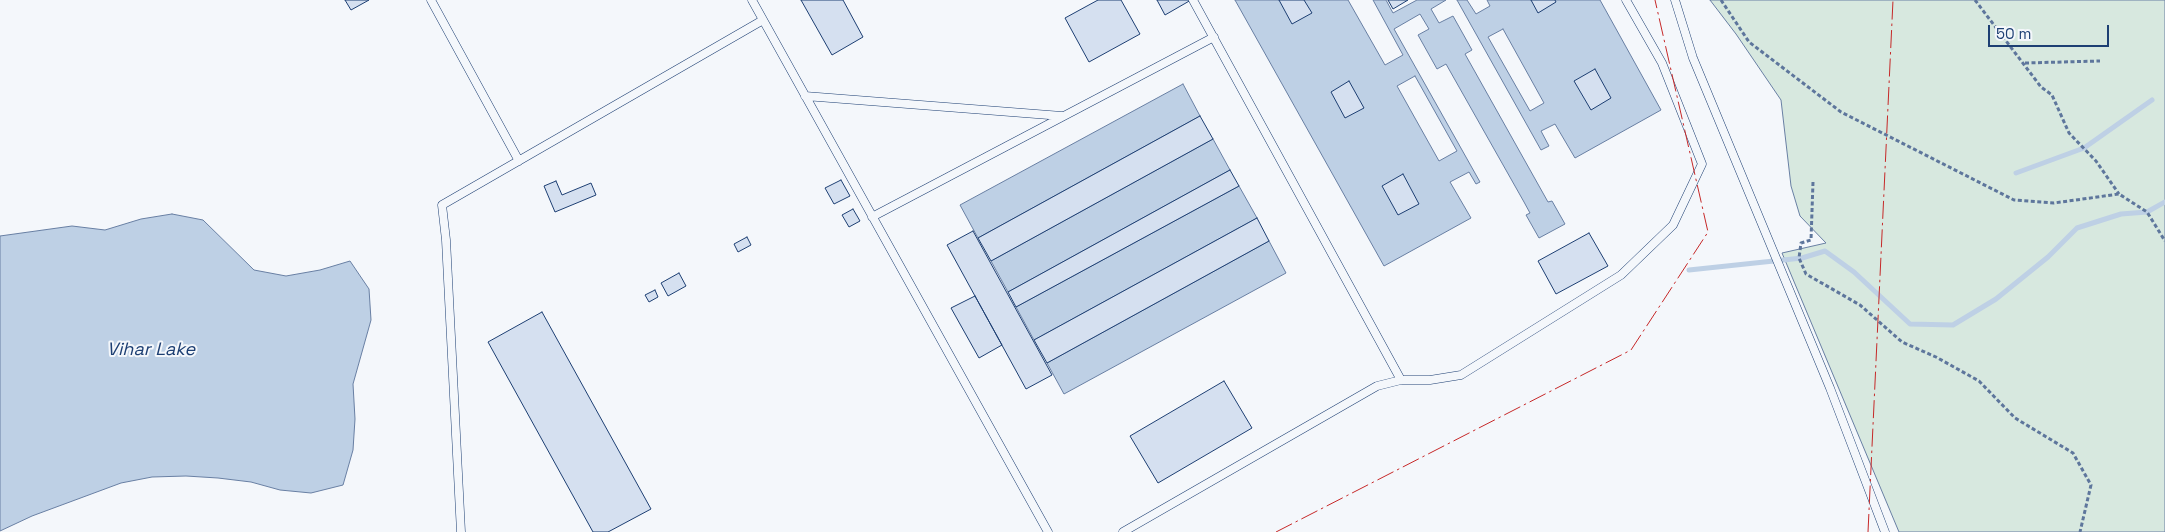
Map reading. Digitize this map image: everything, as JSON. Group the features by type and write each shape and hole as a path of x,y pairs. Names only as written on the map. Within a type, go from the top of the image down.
{"lane":[{"path":"431,0 519,161"},
{"path":"752,0 1048,532"},
{"path":"1194,0 1401,380"},
{"path":"1123,532 1377,386 1401,380 1430,380 1461,376 1622,276 1673,225 1702,164 1662,63 1626,0"},
{"path":"1675,0 1694,58 1830,388 1885,532"},
{"path":"461,532 446,240 442,205 763,20"},
{"path":"872,216 1214,37"},
{"path":"805,96 1063,116"}],"path":[{"path":"1721,0 1749,42 1841,112 2014,200 2054,203 2119,194"},
{"path":"1975,0 2041,87 2052,95 2069,133 2096,161 2119,194 2147,212 2165,241"},
{"path":"2024,63 2100,61"},
{"path":"1812,182 1811,240 1801,243 1799,258 1806,274 1860,304 1902,342 1936,357 1978,381 2015,418 2073,453 2091,485 2080,532"}],"shaded area":[{"path":"1710,0 2165,0 2165,532 1899,532 1782,253 1826,243 1800,216 1791,186 1781,100 1736,34"}],"water":[{"path":"1235,0 1348,0 1385,65 1403,55 1373,0 1386,0 1393,13 1417,0 1446,0 1431,9 1439,23 1453,16 1472,50 1465,54 1548,202 1552,201 1565,224 1539,238 1526,215 1530,213 1446,64 1437,69 1418,35 1429,29 1420,14 1394,29 1480,182 1476,184 1469,172 1450,182 1471,218 1384,266","holes":["1415,76 1457,151 1439,161 1397,86"]},
{"path":"1457,0 1467,0 1476,14 1490,6 1487,0 1600,0 1661,110 1575,158 1555,124 1541,131 1549,146 1541,150","holes":["1503,29 1544,103 1530,111 1488,37"]},
{"path":"1183,84 1200,116 978,238 960,205"},
{"path":"1213,139 1230,170 1008,292 991,261"},
{"path":"1239,186 1257,218 1034,340 1016,307"},
{"name":"Vihar Lake","path":"172,214 203,220 254,270 286,276 320,270 350,261 369,289 371,320 353,384 355,419 353,450 343,485 311,493 280,490 251,482 218,478 186,476 152,477 121,483 32,516 0,531 0,236 72,226 105,230 141,219"},
{"path":"1269,241 1286,273 1064,394 1047,363"}],"building":[{"path":"345,0 369,0 351,10"},
{"path":"801,0 843,0 863,37 832,55"},
{"path":"1098,0 1121,0 1140,34 1089,62 1065,18"},
{"path":"1157,0 1191,0 1165,15"},
{"path":"1279,0 1304,0 1312,13 1292,24"},
{"path":"1388,0 1408,0 1393,9"},
{"path":"1531,0 1555,0 1556,2 1538,13"},
{"path":"1595,69 1611,98 1591,110 1574,81"},
{"path":"1349,81 1364,108 1345,118 1331,92"},
{"path":"1200,116 1213,139 991,261 978,238"},
{"path":"1230,170 1239,186 1016,307 1008,292"},
{"path":"1403,174 1419,204 1398,215 1382,186"},
{"path":"841,180 850,196 834,204 825,188"},
{"path":"556,181 562,195 591,183 596,195 555,212 544,186"},
{"path":"853,209 860,221 849,227 842,215"},
{"path":"1257,218 1269,241 1047,363 1034,340"},
{"path":"973,231 1052,375 1026,389 947,245"},
{"path":"1589,233 1608,266 1556,294 1538,261"},
{"path":"747,237 751,245 738,252 734,244"},
{"path":"679,273 686,286 668,296 661,283"},
{"path":"655,290 658,297 649,302 645,295"},
{"path":"975,296 1002,345 979,358 951,308"},
{"path":"542,312 651,509 608,532 593,532 488,342"},
{"path":"1224,381 1252,428 1158,483 1130,436"}],"waterway":[{"path":"2016,173 2084,148 2152,100"},
{"path":"1689,270 1802,258 1825,251 1854,272 1910,324 1953,325 1996,299 2048,257 2077,228 2121,214 2147,212 2165,202"}],"power":[{"path":"1276,532 1631,350 1708,232 1655,0"},
{"path":"1868,532 1893,0"}]}
